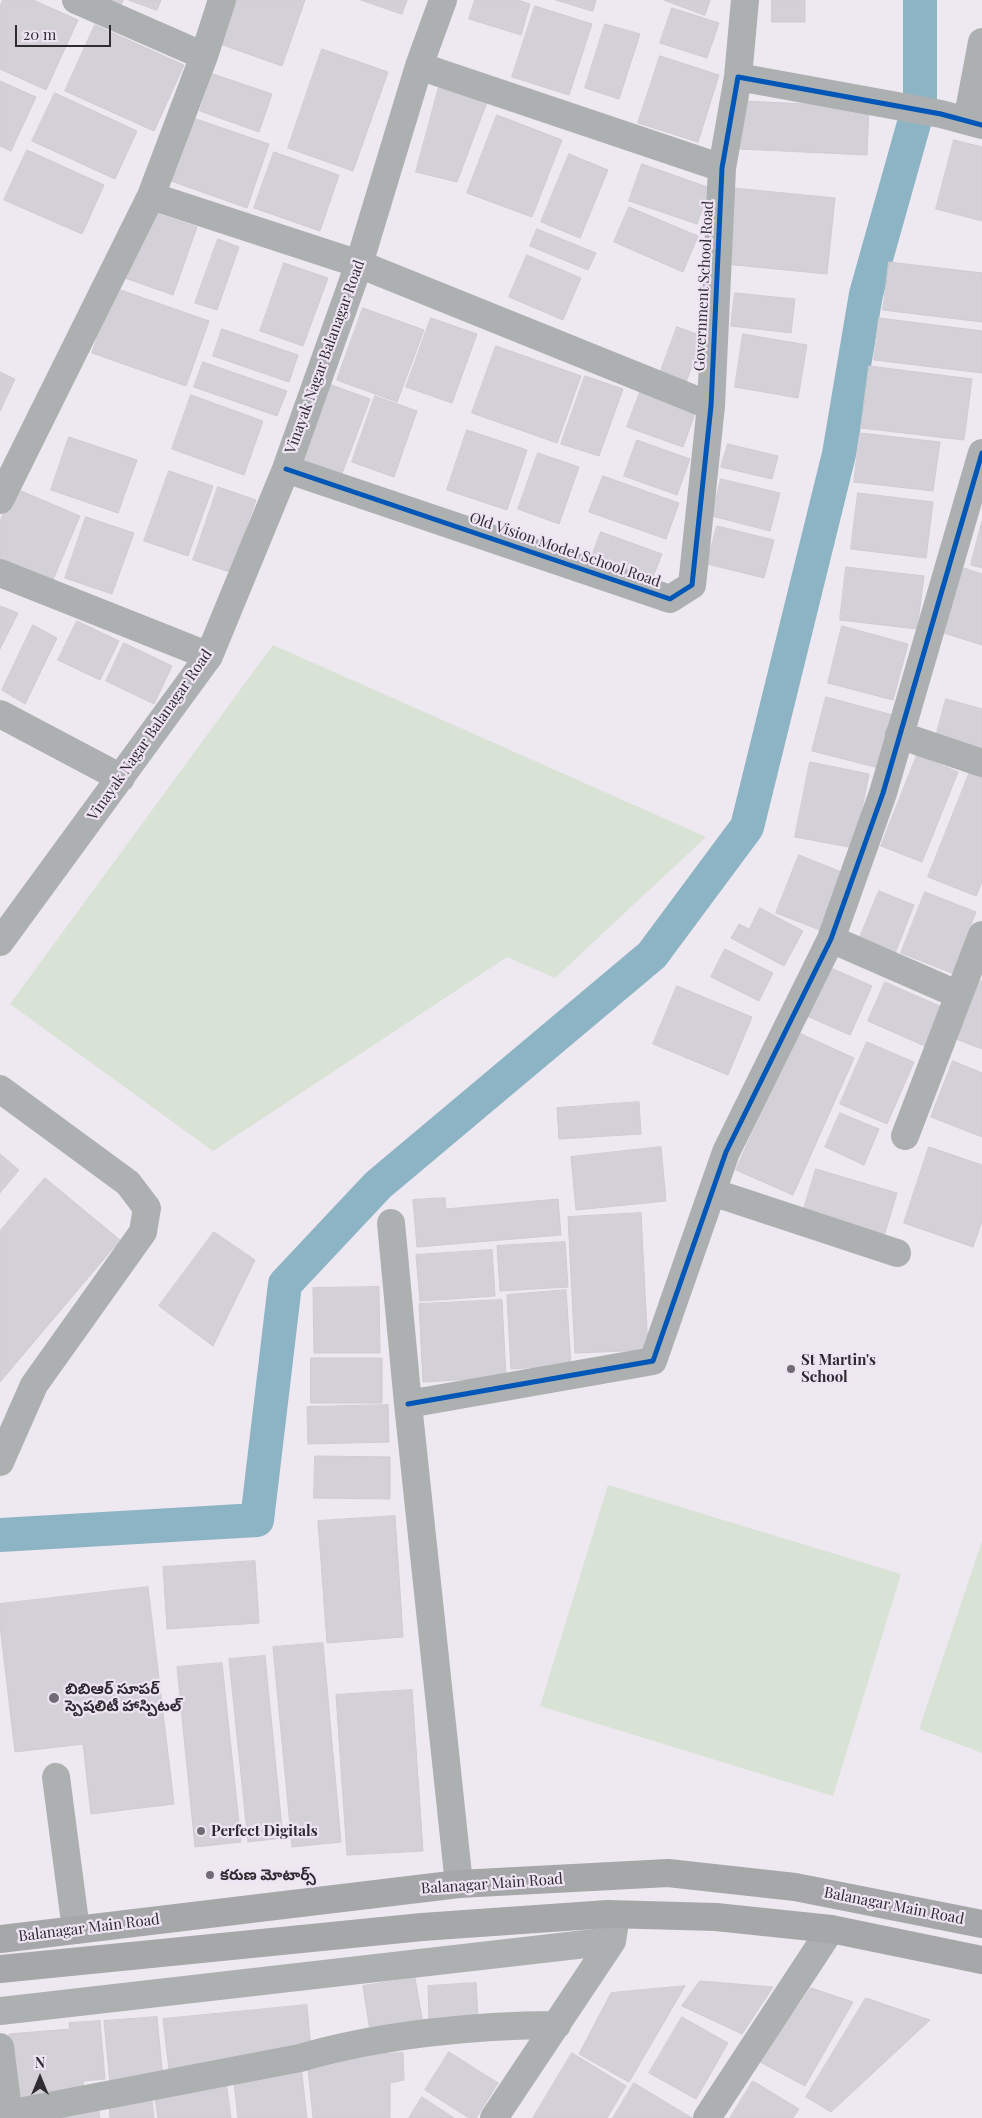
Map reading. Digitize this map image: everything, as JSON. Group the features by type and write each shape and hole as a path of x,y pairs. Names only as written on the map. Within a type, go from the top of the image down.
{"main road":[{"name":"Balanagar Main Road","path":"0,1939 459,1884 668,1873 795,1887 982,1924"},
{"path":"882,1940 891,1905"},
{"name":"Balanagar Main Road","path":"0,1969 422,1927 614,1928 716,1917 831,1929 982,1960"}],"street":[{"path":"76,0 204,56"},
{"path":"0,500 151,196 204,56 222,0"},
{"name":"Vinayak Nagar Balanagar Road","path":"3,934 121,778 208,656 286,469 359,264 419,66 443,0"},
{"name":"Government School Road","path":"711,406 722,168 738,77 745,0"},
{"path":"738,77 880,102 975,123 982,42"},
{"path":"419,66 722,168"},
{"path":"151,196 359,264 711,406"},
{"name":"Old Vision Model School Road","path":"286,469 670,599 692,585 711,406"},
{"path":"408,1404 653,1361 726,1152 831,939 882,793 982,453"},
{"path":"0,573 208,656"},
{"path":"0,714 121,778"},
{"path":"900,734 982,763"},
{"path":"905,1136 982,935"},
{"path":"831,939 958,995"},
{"path":"0,1089 128,1183 148,1208 143,1232 34,1386 8,1418 0,1462"},
{"path":"712,1192 897,1253"},
{"path":"391,1223 408,1404 459,1884"},
{"path":"56,1777 76,1930"},
{"path":"0,2011 614,1928"},
{"path":"494,2118 557,2025 614,1928"},
{"path":"707,2118 831,1929"},
{"path":"0,2048 9,2116 300,2058 324,2051 402,2037 507,2025 557,2025"}],"shaded area":[{"path":"273,645 706,837 555,978 507,957 213,1151 10,1004"},
{"path":"608,1485 901,1574 833,1796 540,1706"},
{"path":"982,1541 982,1753 919,1729"}],"building":[{"path":"3,0 33,0 78,20 46,90 0,69 0,7"},
{"path":"108,0 123,0 121,5"},
{"path":"129,0 161,0 157,10"},
{"path":"235,0 305,0 282,66 220,44"},
{"path":"361,0 407,0 402,14"},
{"path":"475,0 518,0 530,4 521,35 469,19"},
{"path":"556,0 596,0 593,11"},
{"path":"664,0 710,0 705,15"},
{"path":"772,0 805,0 805,22 772,22"},
{"path":"535,6 592,24 569,95 512,77"},
{"path":"672,8 719,23 707,58 660,43"},
{"path":"605,24 640,34 619,99 585,88"},
{"path":"95,25 184,65 154,131 65,91"},
{"path":"322,49 388,72 353,171 288,148"},
{"path":"660,56 719,75 698,142 638,123"},
{"path":"213,74 272,94 259,132 200,111"},
{"path":"0,81 36,97 11,151 0,146"},
{"path":"440,83 487,102 457,182 416,172"},
{"path":"55,93 137,131 115,179 32,141"},
{"path":"743,101 869,107 867,155 740,149"},
{"path":"497,115 562,140 532,217 467,193"},
{"path":"193,118 269,144 247,208 171,181"},
{"path":"954,140 982,147 982,221 936,209"},
{"path":"27,150 104,185 82,234 4,200"},
{"path":"274,152 339,175 320,231 254,208"},
{"path":"569,154 608,170 580,238 541,222"},
{"path":"642,164 710,188 697,224 629,201"},
{"path":"733,188 835,198 827,274 725,264"},
{"path":"629,207 698,236 683,272 614,242"},
{"path":"149,211 197,227 173,295 125,278"},
{"path":"537,229 596,253 588,270 530,246"},
{"path":"218,239 239,247 217,310 195,303"},
{"path":"527,255 581,278 563,320 509,297"},
{"path":"889,262 982,273 982,322 883,310"},
{"path":"284,263 328,278 303,346 260,331"},
{"path":"115,288 209,321 186,386 92,353"},
{"path":"735,293 795,299 791,333 731,326"},
{"path":"363,308 424,330 397,402 337,380"},
{"path":"431,318 477,334 452,403 406,387"},
{"path":"879,318 982,331 982,373 874,360"},
{"path":"677,327 703,336 684,388 658,379"},
{"path":"222,329 298,355 289,382 213,356"},
{"path":"743,334 807,345 798,398 735,387"},
{"path":"496,346 581,376 557,443 472,413"},
{"path":"203,362 287,391 277,416 194,387"},
{"path":"869,366 972,379 964,440 861,428"},
{"path":"0,372 15,379 0,411"},
{"path":"585,376 623,389 599,456 561,444"},
{"path":"329,384 370,399 340,479 299,464"},
{"path":"640,392 696,411 683,447 627,427"},
{"path":"191,395 263,421 244,475 172,449"},
{"path":"375,396 417,411 394,477 352,462"},
{"path":"467,430 527,450 507,510 447,490"},
{"path":"860,433 940,442 933,491 854,482"},
{"path":"69,437 137,460 118,513 51,490"},
{"path":"637,440 690,459 677,495 624,476"},
{"path":"728,444 778,456 772,479 721,467"},
{"path":"538,453 579,467 559,524 518,509"},
{"path":"169,471 213,486 188,556 144,541"},
{"path":"603,476 679,503 666,539 589,512"},
{"path":"721,479 780,493 770,531 712,516"},
{"path":"218,487 256,500 230,572 193,560"},
{"path":"14,488 80,516 52,582 0,560 0,522"},
{"path":"858,493 933,502 926,558 851,549"},
{"path":"86,517 134,533 112,594 65,578"},
{"path":"982,521 982,568 971,565"},
{"path":"717,526 774,540 764,578 707,564"},
{"path":"601,532 662,554 649,587 588,566"},
{"path":"846,567 924,576 917,629 840,620"},
{"path":"964,568 982,574 982,645 944,633"},
{"path":"0,606 18,613 0,649"},
{"path":"77,621 119,641 100,680 58,660"},
{"path":"33,625 57,638 25,704 2,690"},
{"path":"842,626 908,644 893,700 828,683"},
{"path":"124,643 172,666 154,704 106,681"},
{"path":"826,697 893,715 879,768 812,751"},
{"path":"946,699 982,709 982,752 935,740"},
{"path":"917,755 958,772 922,862 881,846"},
{"path":"810,762 869,774 854,848 795,837"},
{"path":"971,769 982,773 982,882 976,896 928,877"},
{"path":"799,855 844,873 820,930 776,913"},
{"path":"879,891 914,905 894,956 858,942"},
{"path":"925,892 976,912 952,973 901,953"},
{"path":"760,908 803,931 784,966 731,938 739,924 749,929"},
{"path":"725,949 773,973 759,1001 711,977"},
{"path":"831,968 872,986 850,1035 809,1017"},
{"path":"980,980 982,981 982,1049 956,1039"},
{"path":"885,982 944,1008 927,1047 868,1021"},
{"path":"677,986 752,1017 728,1075 653,1044"},
{"path":"797,1032 854,1058 793,1195 736,1170"},
{"path":"867,1042 914,1062 887,1124 840,1104"},
{"path":"953,1061 982,1073 982,1137 931,1117"},
{"path":"639,1102 641,1134 559,1139 557,1108"},
{"path":"840,1113 879,1129 864,1165 825,1147"},
{"path":"661,1147 666,1201 576,1210 571,1157"},
{"path":"929,1147 982,1165 982,1221 973,1247 904,1223"},
{"path":"0,1154 19,1170 0,1193"},
{"path":"816,1169 897,1193 884,1236 803,1212"},
{"path":"45,1178 120,1240 0,1382 0,1231"},
{"path":"445,1198 446,1209 558,1199 561,1235 417,1247 413,1200"},
{"path":"641,1213 648,1350 575,1353 568,1217"},
{"path":"214,1232 255,1260 213,1346 159,1306"},
{"path":"565,1242 568,1287 500,1291 497,1246"},
{"path":"492,1250 495,1296 420,1301 416,1255"},
{"path":"379,1287 380,1353 314,1353 313,1288"},
{"path":"566,1290 571,1365 511,1369 507,1295"},
{"path":"502,1300 506,1377 423,1382 419,1304"},
{"path":"311,1358 382,1358 382,1403 311,1403"},
{"path":"388,1405 389,1442 308,1444 307,1407"},
{"path":"315,1456 390,1457 390,1499 314,1498"},
{"path":"395,1516 403,1637 327,1643 318,1521"},
{"path":"255,1561 259,1623 167,1629 163,1567"},
{"path":"148,1587 174,1804 91,1814 83,1744 15,1752 0,1625 0,1604"},
{"path":"323,1643 341,1842 292,1847 273,1647"},
{"path":"265,1656 283,1838 248,1842 229,1659"},
{"path":"222,1663 241,1842 195,1847 177,1667"},
{"path":"412,1690 423,1851 347,1855 336,1695"},
{"path":"415,1978 423,2024 370,2031 363,1986"},
{"path":"700,1981 773,1987 742,2034 682,2006"},
{"path":"476,1983 478,2016 429,2019 428,1986"},
{"path":"685,1986 629,2082 579,2054 611,1993"},
{"path":"811,1988 853,2002 805,2086 760,2062"},
{"path":"866,1998 930,2020 831,2112 806,2097"},
{"path":"307,2005 311,2051 170,2078 163,2019"},
{"path":"157,2017 163,2079 110,2083 104,2021"},
{"path":"682,2017 728,2043 696,2099 649,2073"},
{"path":"100,2021 105,2079 83,2081 84,2097 14,2103 9,2034 70,2029 69,2023"},
{"path":"449,2052 498,2083 476,2118 469,2118 425,2090"},
{"path":"403,2053 404,2080 390,2083 390,2118 313,2118 307,2058"},
{"path":"572,2053 626,2086 607,2118 533,2118"},
{"path":"301,2066 307,2118 238,2118 233,2073"},
{"path":"226,2081 231,2118 158,2118 154,2091"},
{"path":"753,2081 799,2109 793,2118 730,2118"},
{"path":"634,2083 692,2118 613,2118"},
{"path":"422,2097 454,2118 409,2118"},
{"path":"152,2101 154,2118 110,2118 109,2105"},
{"path":"98,2106 100,2118 25,2118"}],"waterway":[{"path":"0,1535 257,1520 285,1284 378,1185 652,955 747,827 839,454 866,294 920,102 920,0"}],"cycle path":[{"path":"286,469 670,599 692,585 711,406 722,168 738,77 941,114 982,125"},
{"path":"408,1404 653,1361 726,1152 831,939 883,793 982,453"}],"place":[{"name":"St Martin's School","path":"791,1369"},
{"name":"బిబిఆర్ సూపర్ స్పెషలిటీ హాస్పిటల్","path":"54,1698"},
{"name":"Perfect Digitals","path":"201,1831"},
{"name":"కరుణ మోటార్స్","path":"210,1875"}]}
